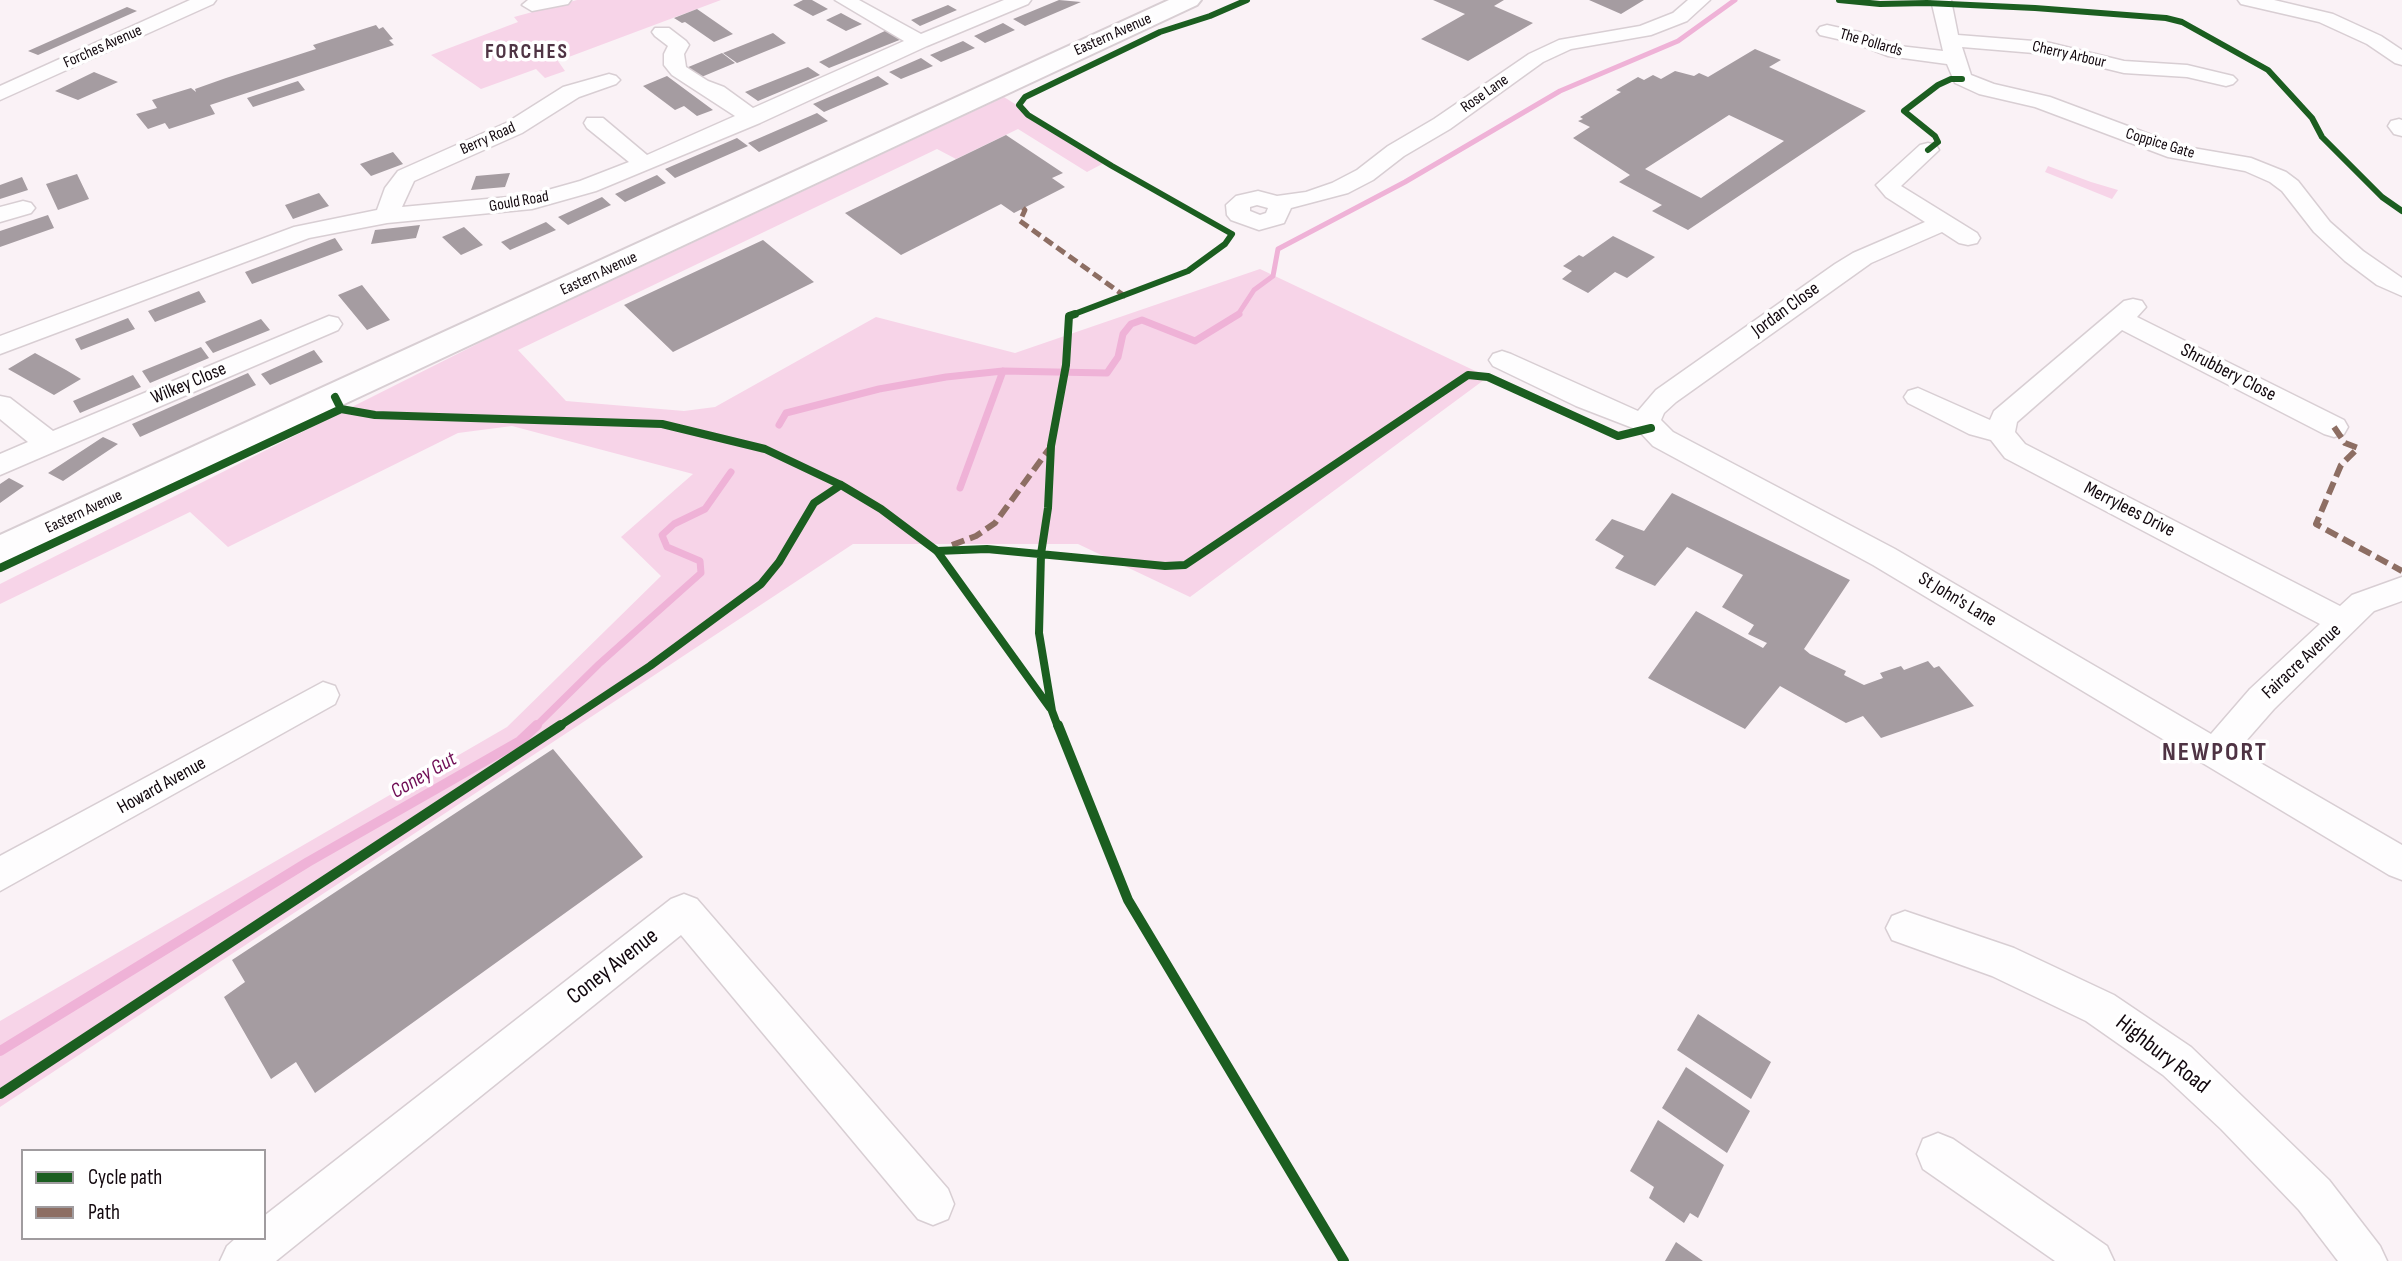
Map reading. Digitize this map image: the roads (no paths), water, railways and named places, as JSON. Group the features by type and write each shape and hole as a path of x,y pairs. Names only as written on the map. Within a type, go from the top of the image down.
{"main road":[{"name":"Eastern Avenue","path":"3,550 1189,0"}],"street":[{"name":"Forches Avenue","path":"0,94 206,0"},
{"path":"532,5 561,0"},
{"path":"845,0 920,42"},
{"name":"Gould Road","path":"0,345 302,232 387,216 532,202 588,186 645,164 1021,0"},
{"name":"Rose Lane","path":"1276,203 1309,198 1340,188 1365,175 1396,151 1442,124 1536,58 1566,44 1644,31 1680,18 1700,0"},
{"name":"Coppice Gate","path":"1941,0 1944,21 1962,79 2042,102 2176,152 2251,165 2278,177 2290,186 2322,227 2354,256 2386,280 2402,288"},
{"path":"2248,0 2326,18 2374,40 2402,59"},
{"name":"The Pollards","path":"1824,31 1861,38 1895,52 1954,49"},
{"path":"662,32 679,45 674,54 674,65 679,71 700,86 722,87 752,118"},
{"name":"Cherry Arbour","path":"1954,49 2046,48 2124,67 2186,67 2226,80"},
{"name":"Berry Road","path":"387,216 397,188 406,176 514,128 571,92 608,80"},
{"path":"595,123 645,164"},
{"path":"1928,150 1888,185 1894,192 1968,238"},
{"path":"0,215 23,208"},
{"name":"Jordan Close","path":"1647,422 1652,409 1666,396 1844,269 1943,223"},
{"name":"Shrubbery Close","path":"2001,433 2004,418 2127,313 2334,427"},
{"name":"Wilkey Close","path":"0,465 329,324"},
{"name":"St John's Lane","path":"1502,360 1632,419 1647,422 1663,439 1884,556 2402,864"},
{"name":"Merrylees Drive","path":"1918,397 1979,428 2001,433 2015,451 2344,622"},
{"path":"0,405 48,443"},
{"name":"Fairacre Avenue","path":"2215,753 2262,699 2362,603 2402,589"},
{"name":"Howard Avenue","path":"0,875 323,695"},
{"name":"Coney Avenue","path":"242,1261 684,911 933,1204"},
{"name":"Highbury Road","path":"1905,928 2001,961 2101,1009 2177,1061 2314,1195 2365,1261"},
{"path":"1938,1154 2082,1253"}],"waterway":[{"path":"1238,315 1254,290 1273,276 1278,249 1405,182 1560,91 1678,41 1735,0"},
{"path":"1003,371 1107,373 1118,357 1123,334 1131,324 1142,320 1195,341 1238,315"},
{"path":"779,425 786,413 879,389 946,377 1003,371"},
{"path":"960,488 1003,371"},
{"name":"Coney Gut","path":"535,727 599,664 701,573 700,561 667,547 662,535 674,524 705,509 731,472"},
{"name":"Coney Gut","path":"0,1051 308,862 520,741 537,725"}],"district":[{"name":"FORCHES","path":"527,53"},
{"name":"NEWPORT","path":"2215,753"}]}
